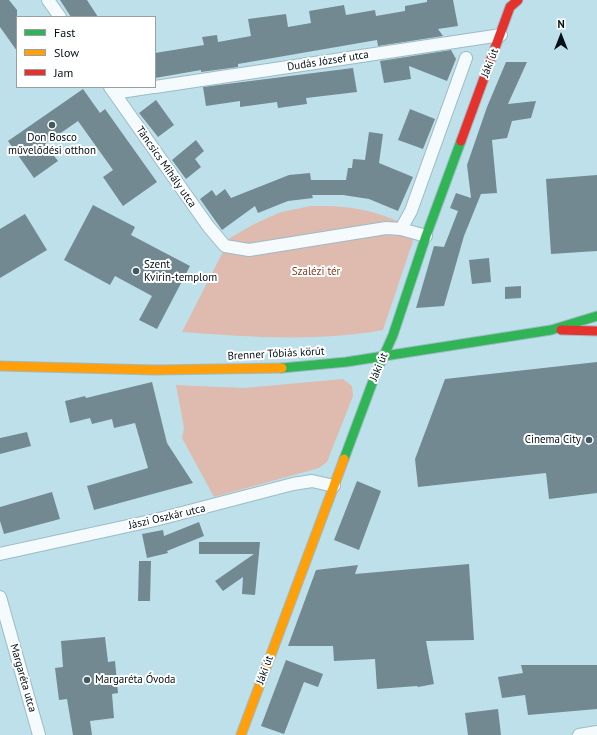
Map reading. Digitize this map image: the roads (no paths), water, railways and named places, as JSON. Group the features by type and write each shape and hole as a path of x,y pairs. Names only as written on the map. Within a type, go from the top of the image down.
{"street":[{"path":"48,0 59,16"},
{"name":"Jáki út","path":"241,735 384,356 426,236 510,7 518,0"},
{"name":"Dudás József utca","path":"156,87 501,35"},
{"path":"426,236 402,229 411,211 466,58"},
{"name":"Dudás József utca","path":"112,90 140,88"},
{"name":"Táncsics Mihály utca","path":"112,90 208,226 226,246 249,250 386,228 402,229"},
{"name":"Brenner Tóbiás körút","path":"0,366 155,370 285,368 384,356 551,330 597,316"},
{"name":"Brenner Tóbiás körút","path":"551,330 597,331"},
{"name":"Jászi Oszkár utca","path":"0,554 155,520 293,484 312,481 334,486"},
{"name":"Margaréta utca","path":"0,597 39,735"},
{"path":"579,735 597,732"}],"place":[{"name":"Don Bosco művelődési otthon","path":"52,125"},
{"name":"Szent Kvirin-templom","path":"136,271"},
{"name":"Cinema City","path":"589,440"},
{"name":"Margaréta Óvoda","path":"87,680"}],"park label":[{"name":"Szalézi tér","path":"316,272"}]}
